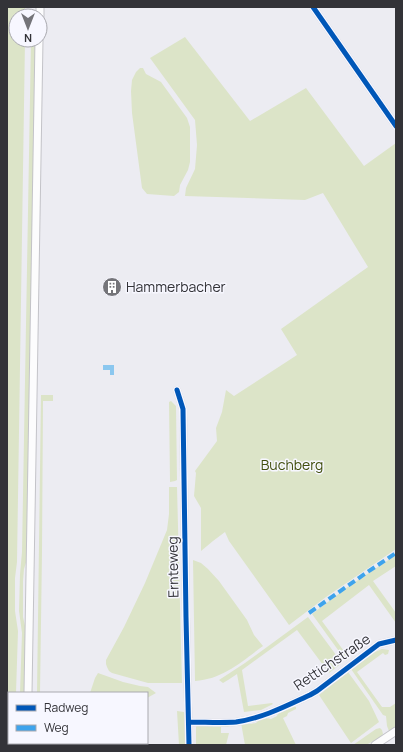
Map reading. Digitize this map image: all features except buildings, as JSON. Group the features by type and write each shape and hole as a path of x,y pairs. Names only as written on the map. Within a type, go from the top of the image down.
{"main road":[{"path":"28,692 39,48"},
{"path":"375,745 396,730"}],"street":[{"path":"313,7 396,126"},
{"name":"Ernteweg","path":"177,390 183,410 189,745"},
{"name":"Rettichstraße","path":"189,722 228,722 265,715 317,691 379,644 396,640"}],"green space":[{"path":"7,7 25,7 8,8 8,48 25,48 17,562 15,578 15,611 18,631 16,692 8,692 8,744 13,745 7,745"},
{"name":"Buchberg","path":"185,37 250,121 306,88 364,166 396,143 396,549 326,597 289,625 229,541 225,532 201,551 201,508 194,496 195,471 217,441 216,428 222,412 226,390 234,396 297,355 281,329 368,267 323,193 305,200 185,196 186,188 195,169 197,145 195,120 150,58"},
{"path":"31,48 36,48 28,556 24,569 23,581 23,617 26,630 24,692 20,692 22,633 19,611 22,552"},
{"path":"140,68 143,68 146,74 161,82 187,118 190,127 190,162 188,170 180,185 179,192 174,196 147,194 142,188 132,113 131,91 132,80"},
{"path":"41,395 53,395 53,401 43,401 40,692 37,692"},
{"path":"171,401 176,406 177,480 170,482 169,402"},
{"path":"169,487 177,487 182,683 148,683 112,673 107,667 106,660 145,583 167,530 169,514"},
{"path":"396,555 396,566 373,581 396,613 396,623 369,585 322,621 349,658 346,661 312,614 349,586"},
{"path":"193,560 201,563 219,581 247,620 254,635 263,646 231,669 205,680 195,681"},
{"path":"308,617 342,663 329,673 297,630 242,670 248,706 273,704 261,710 244,712 237,674 223,683 219,680"},
{"path":"382,649 389,650 388,654 385,655 383,653 357,672 382,707 390,707 396,703 396,727 390,731 387,726 386,716 383,715 351,669 375,652"},
{"path":"348,672 369,701 379,722 351,743 319,695"},
{"path":"98,673 123,682 148,687 156,693 148,697 148,692 90,692"},
{"path":"293,706 296,707 296,709 288,713 287,716 283,718 296,745 245,745 241,723 247,722 249,724 256,723 259,720 267,718 271,719 277,716 278,713"},
{"path":"177,711 185,713 186,745 179,745"},
{"path":"197,725 227,725 229,727 221,727 221,733 229,733 226,745 196,745"},
{"path":"380,728 383,734 381,737 366,745 353,745 376,729"},
{"path":"62,744 103,745 64,745"}],"water":[{"path":"103,365 114,365 114,375 110,375 110,370 103,370"}],"marked path":[{"path":"309,613 396,553"}],"cycle path":[{"path":"313,7 396,126"},
{"path":"177,390 183,409 189,745"},
{"path":"189,722 236,722 256,718 274,711 317,691 379,644 396,640"}],"place":[{"name":"Hammerbacher","path":"112,287"}]}
